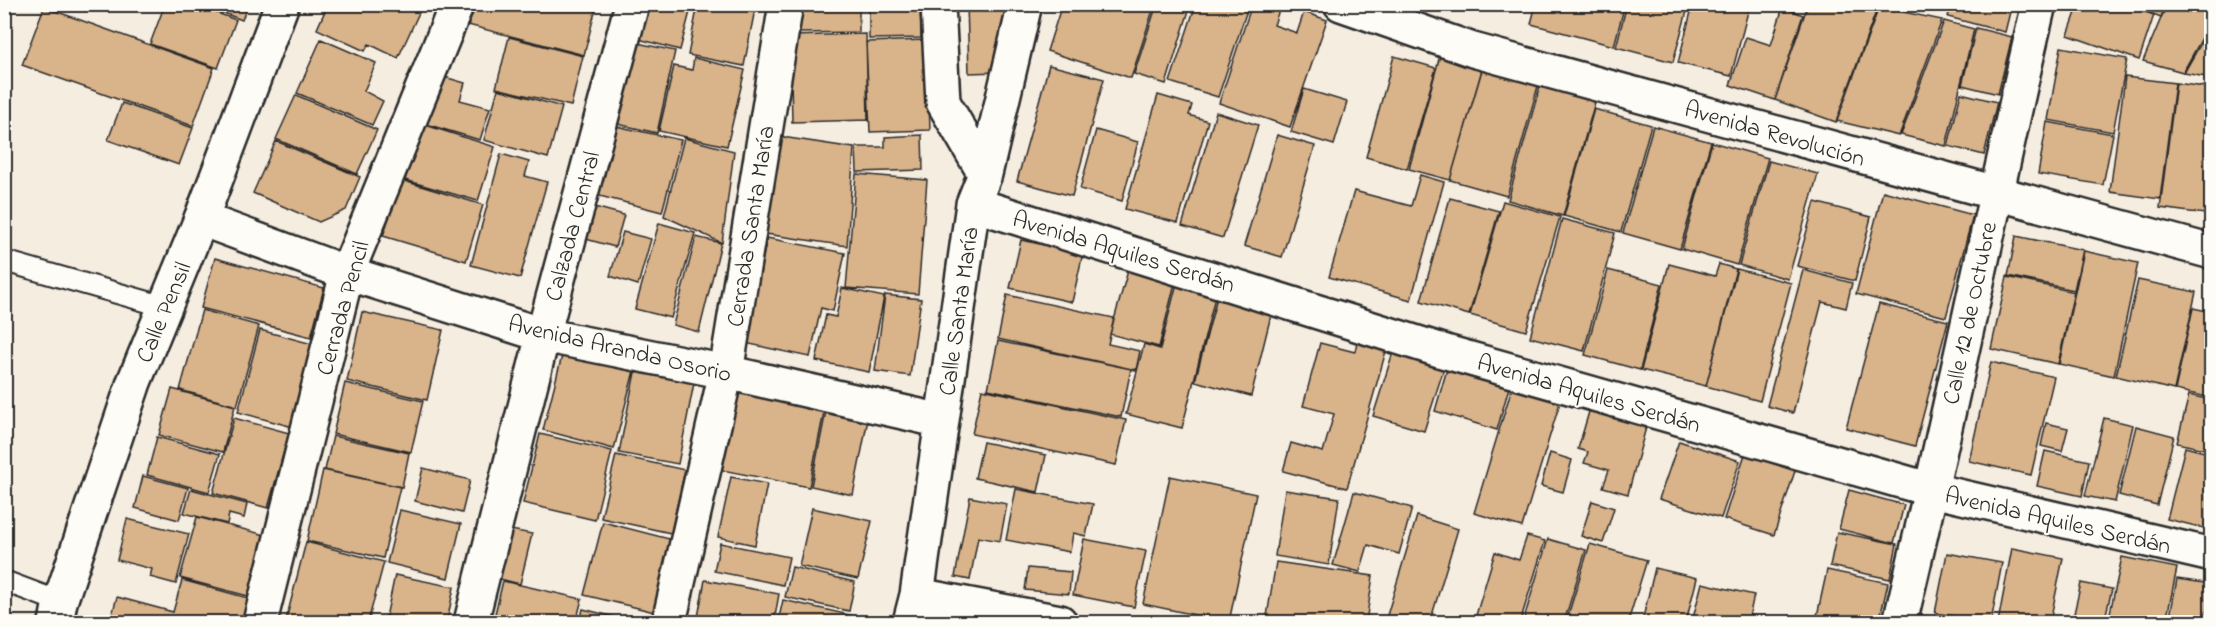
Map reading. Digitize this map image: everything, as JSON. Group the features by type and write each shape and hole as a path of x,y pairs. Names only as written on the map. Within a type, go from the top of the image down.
{"street":[{"name":"Calle Pensil","path":"58,612 134,382 201,219 282,4"},
{"name":"Cerrada Pencil","path":"260,622 347,273 458,4"},
{"name":"Calzada Central","path":"471,622 543,335 632,4"},
{"name":"Cerrada Santa María","path":"669,622 726,372 786,4"},
{"path":"938,4 943,102 986,174"},
{"name":"Calle Santa María","path":"914,609 974,204 986,174 1025,4"},
{"name":"Avenida Revolución","path":"1341,4 1473,50 2211,252"},
{"name":"Calle 12 de Octubre","path":"1900,622 1932,490 1994,194 2039,4"},
{"name":"Avenida Aquiles Serdán","path":"974,204 1446,352 1932,490 2211,555"},
{"name":"Avenida Aranda Osorio","path":"201,219 347,273 543,335 726,372 942,421"},
{"path":"914,609 1060,622"}],"lane":[{"path":"4,261 166,307"},
{"path":"4,581 58,612"}],"building":[{"path":"165,4 193,4 236,20 218,68 150,44"},
{"path":"200,4 248,4 242,20"},
{"path":"328,4 423,4 398,58 369,44 365,51 317,29"},
{"path":"473,4 597,4 584,55 468,25"},
{"path":"640,4 692,4 680,50 631,37"},
{"path":"698,4 756,4 744,66 688,55"},
{"path":"802,4 859,4 859,32 798,33"},
{"path":"869,4 920,4 921,38 869,39"},
{"path":"967,4 1010,4 998,72 969,73"},
{"path":"1062,4 1155,4 1131,78 1047,51"},
{"path":"1157,4 1191,4 1166,84 1134,74"},
{"path":"1196,4 1249,4 1218,97 1170,82"},
{"path":"1252,4 1281,4 1274,25 1297,33 1304,12 1327,20 1290,127 1219,103"},
{"path":"1508,4 1533,4 1532,10"},
{"path":"1536,4 1625,4 1614,46 1531,24"},
{"path":"1627,4 1689,4 1673,62 1616,47"},
{"path":"1693,4 1750,4 1731,76 1678,63"},
{"path":"1808,4 1878,6 1836,122 1775,100"},
{"path":"1951,4 2012,4 2005,32 1948,17"},
{"path":"2079,4 2122,4 2154,15 2139,60 2068,35"},
{"path":"2140,4 2166,4 2161,17 2139,9"},
{"path":"2167,4 2212,4 2212,20 2183,72 2143,61"},
{"path":"44,7 214,68 193,126 22,65"},
{"path":"1783,7 1803,15 1775,100 1730,85 1746,37 1771,45"},
{"path":"1879,7 1942,20 1899,136 1837,121"},
{"path":"1944,21 1974,29 1946,146 1901,135"},
{"path":"2212,24 2212,78 2184,73"},
{"path":"1976,28 2012,37 1998,94 1962,85"},
{"path":"866,34 868,120 792,122 790,36"},
{"path":"509,37 583,56 571,106 496,88"},
{"path":"321,39 376,63 364,91 383,101 372,125 297,93"},
{"path":"927,40 930,130 870,132 866,42"},
{"path":"628,41 675,51 657,133 609,122"},
{"path":"2061,47 2127,59 2113,132 2048,120"},
{"path":"1442,48 1485,59 1450,180 1409,169"},
{"path":"1394,56 1436,68 1407,169 1366,157"},
{"path":"694,58 745,70 727,146 659,131 674,66 692,70"},
{"path":"1049,65 1104,79 1072,196 1017,181"},
{"path":"1482,70 1538,86 1507,196 1450,180"},
{"path":"441,76 465,83 460,100 490,108 480,140 426,124"},
{"path":"2125,77 2175,83 2160,199 2110,192"},
{"path":"2176,83 2212,88 2212,215 2160,208"},
{"path":"1540,86 1595,102 1563,216 1508,200"},
{"path":"498,89 562,107 548,158 484,140"},
{"path":"1304,89 1347,102 1334,145 1291,132"},
{"path":"1961,93 1997,102 1984,155 1948,146"},
{"path":"296,95 377,130 357,174 276,139"},
{"path":"1158,95 1192,105 1189,115 1208,121 1178,223 1125,209"},
{"path":"122,103 193,128 179,165 108,140"},
{"path":"1594,109 1651,125 1621,232 1564,216"},
{"path":"1216,112 1258,125 1223,238 1182,226"},
{"path":"2047,122 2113,134 2103,185 2038,174"},
{"path":"422,124 495,147 478,201 405,180"},
{"path":"611,125 681,140 662,212 592,194"},
{"path":"1653,126 1711,142 1680,249 1623,233"},
{"path":"1096,130 1138,142 1122,201 1080,189"},
{"path":"922,135 923,170 857,172 856,147 885,147 885,137"},
{"path":"1277,135 1315,146 1282,257 1244,246"},
{"path":"782,137 854,148 847,246 766,234"},
{"path":"684,138 734,151 722,243 664,216"},
{"path":"276,141 360,177 346,210 319,222 253,193"},
{"path":"1712,142 1768,158 1737,265 1682,249"},
{"path":"501,154 529,162 525,176 547,182 520,278 471,265"},
{"path":"1769,161 1818,174 1788,279 1739,265"},
{"path":"856,174 927,180 918,294 846,288"},
{"path":"1420,175 1444,182 1411,300 1329,277 1354,191 1411,206"},
{"path":"401,180 483,205 466,261 383,236"},
{"path":"1883,191 1973,215 1946,317 1856,294"},
{"path":"1450,198 1499,211 1469,315 1421,301"},
{"path":"1503,201 1560,217 1526,331 1470,315"},
{"path":"1815,202 1871,217 1855,281 1797,266"},
{"path":"591,206 624,215 615,247 582,238"},
{"path":"1562,219 1615,233 1584,351 1530,337"},
{"path":"659,223 695,233 671,318 635,309"},
{"path":"623,232 651,239 638,285 610,276"},
{"path":"2016,236 2083,250 2074,290 2008,276"},
{"path":"696,237 721,243 699,332 673,325"},
{"path":"767,238 845,253 833,311 821,308 810,357 745,343"},
{"path":"1021,240 1083,253 1072,302 1010,288"},
{"path":"2084,251 2138,263 2114,376 2059,364"},
{"path":"215,258 324,288 311,337 201,308"},
{"path":"1669,264 1715,276 1719,264 1736,269 1706,386 1641,370"},
{"path":"1129,267 1176,279 1159,347 1110,334"},
{"path":"1737,269 1791,283 1760,401 1706,386"},
{"path":"1608,270 1662,284 1640,370 1585,355"},
{"path":"1803,270 1852,283 1846,308 1822,302 1793,413 1767,406"},
{"path":"2007,277 2074,292 2058,364 1991,349"},
{"path":"1178,279 1217,289 1182,428 1126,414 1144,344 1160,349"},
{"path":"2138,280 2196,292 2174,390 2116,376"},
{"path":"842,288 884,297 869,372 816,361 826,315 836,317"},
{"path":"1218,293 1273,307 1251,396 1195,381"},
{"path":"885,295 921,299 910,376 875,371"},
{"path":"1007,295 1114,318 1108,344 1140,351 1136,370 998,339"},
{"path":"1879,304 1948,321 1915,446 1846,428"},
{"path":"2193,308 2212,312 2212,398 2175,390"},
{"path":"202,310 259,326 237,406 180,390"},
{"path":"362,312 443,330 427,400 347,381"},
{"path":"260,330 316,345 293,427 238,412"},
{"path":"998,341 1131,369 1121,417 988,389"},
{"path":"1320,343 1355,352 1357,343 1386,351 1347,488 1283,471 1291,443 1323,452 1334,414 1303,406"},
{"path":"564,348 635,367 614,449 543,430"},
{"path":"1394,349 1445,365 1424,431 1373,416"},
{"path":"1449,362 1511,380 1497,430 1435,411"},
{"path":"1991,362 2054,377 2031,475 1969,461"},
{"path":"635,372 694,383 678,464 619,453"},
{"path":"1514,381 1562,396 1522,527 1474,513"},
{"path":"345,383 423,401 411,452 333,434"},
{"path":"172,389 235,406 223,452 159,435"},
{"path":"739,389 825,407 809,487 722,470"},
{"path":"982,389 1126,420 1116,465 972,434"},
{"path":"2189,395 2206,399 2205,405 2212,406 2212,422 2205,449 2177,443"},
{"path":"1591,405 1648,420 1628,494 1603,487 1609,470 1584,463 1588,452 1578,449"},
{"path":"826,411 868,419 853,495 811,486"},
{"path":"234,418 289,433 268,508 213,493"},
{"path":"2104,418 2133,425 2115,502 2085,496"},
{"path":"2046,423 2068,428 2062,451 2041,446"},
{"path":"2136,426 2174,436 2157,505 2119,495"},
{"path":"540,434 612,451 595,520 523,503"},
{"path":"333,436 409,453 402,487 325,470"},
{"path":"157,437 220,454 209,492 147,475"},
{"path":"1679,441 1740,461 1721,518 1659,499"},
{"path":"983,442 1046,455 1038,492 975,478"},
{"path":"2185,447 2212,454 2212,530 2167,519"},
{"path":"2045,451 2089,461 2082,496 2037,486"},
{"path":"1550,453 1572,460 1563,492 1541,486"},
{"path":"1745,454 1795,471 1774,535 1724,519"},
{"path":"616,455 685,470 671,533 601,518"},
{"path":"423,468 470,480 462,513 415,501"},
{"path":"323,470 400,487 383,558 307,541"},
{"path":"143,476 188,488 179,520 135,508"},
{"path":"1170,476 1256,494 1229,622 1143,604"},
{"path":"731,477 767,484 755,545 718,537"},
{"path":"191,489 247,504 244,518 229,514 227,524 184,513"},
{"path":"1016,489 1093,504 1086,536 1073,533 1070,552 1006,540"},
{"path":"1285,490 1339,498 1329,565 1275,556"},
{"path":"1849,490 1904,505 1894,543 1839,529"},
{"path":"1354,492 1412,508 1399,554 1368,545 1360,572 1333,565"},
{"path":"970,497 1007,504 1000,541 978,537 970,580 955,577"},
{"path":"1592,501 1614,508 1603,543 1581,536"},
{"path":"812,508 872,521 858,579 799,566"},
{"path":"400,510 461,524 448,578 387,563"},
{"path":"1417,516 1458,529 1430,622 1385,622"},
{"path":"197,517 265,535 248,596 180,578"},
{"path":"127,519 189,534 176,584 150,577 152,569 117,560"},
{"path":"603,522 677,541 659,613 584,595"},
{"path":"511,530 532,534 520,584 500,579"},
{"path":"1837,532 1897,544 1890,579 1830,566"},
{"path":"1527,536 1545,541 1520,622 1474,622 1495,552 1519,560"},
{"path":"1084,539 1146,551 1134,607 1073,595"},
{"path":"1548,539 1586,550 1564,622 1523,622"},
{"path":"306,542 384,562 368,622 286,620"},
{"path":"720,543 789,557 783,585 714,571"},
{"path":"1590,544 1647,560 1628,622 1566,622"},
{"path":"2012,548 2063,558 2050,622 1998,622"},
{"path":"1947,553 2002,563 1991,622 1935,613"},
{"path":"2122,557 2177,568 2166,622 2108,622"},
{"path":"1276,562 1373,576 1366,622 1266,622"},
{"path":"792,567 855,582 849,611 785,597"},
{"path":"1028,568 1071,572 1069,594 1025,590"},
{"path":"1655,568 1697,578 1686,622 1642,622"},
{"path":"1827,570 1888,583 1879,622 1849,622 1817,616"},
{"path":"395,575 454,587 447,622 385,622"},
{"path":"2177,579 2212,584 2212,622 2169,622"},
{"path":"182,580 255,600 249,622 110,622 117,597 173,612"},
{"path":"705,580 779,594 774,622 697,622"},
{"path":"503,581 582,599 576,622 493,622"},
{"path":"1702,583 1754,595 1748,622 1692,622"},
{"path":"2081,583 2112,589 2104,622 2072,622"},
{"path":"783,600 854,616 853,622 778,622"},
{"path":"583,609 635,622 580,622"},
{"path":"1439,616 1461,622 1437,622"}]}
